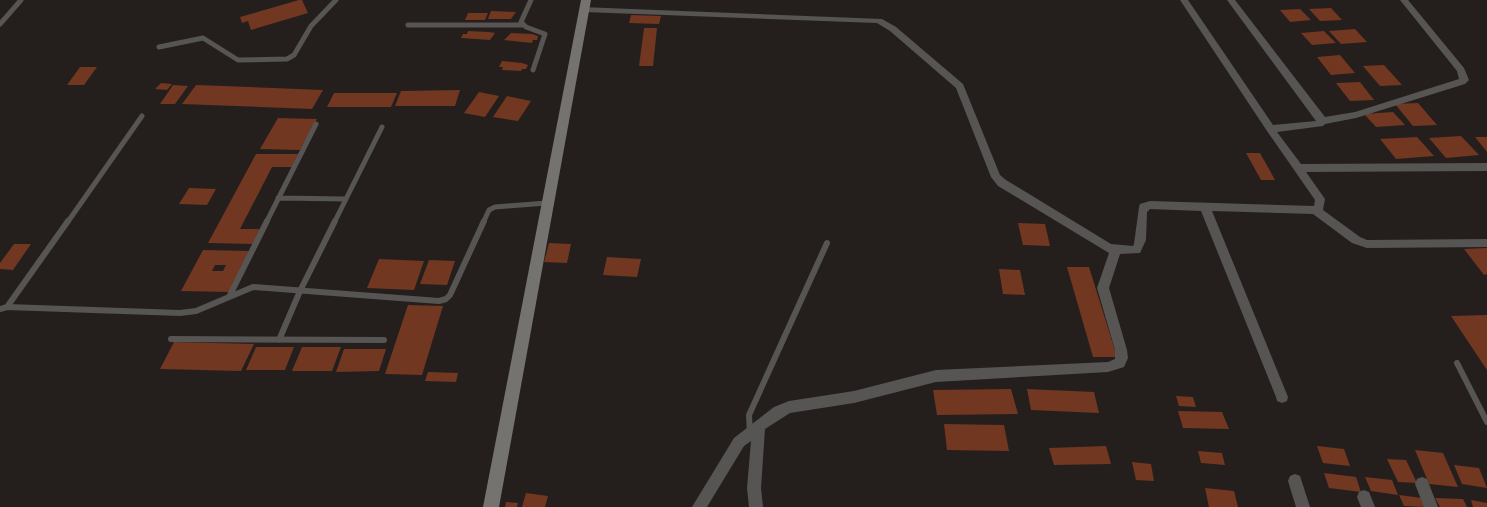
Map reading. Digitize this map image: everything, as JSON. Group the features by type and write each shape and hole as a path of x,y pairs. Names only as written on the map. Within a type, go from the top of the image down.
{"main road":[{"path":"491,507 585,5"}],"street":[{"path":"1184,0 1270,129 1320,199 1319,208 1315,210"},
{"path":"1231,0 1320,117 1321,121"},
{"path":"1270,129 1320,124 1321,121 1356,115 1462,82 1464,80 1461,70 1404,0"},
{"path":"585,5 869,20 887,25 960,86 996,177 1002,183 1108,248 1125,251 1136,250 1140,246 1142,239 1142,212 1144,207 1158,204 1315,210 1356,240 1367,244 1487,243"},
{"path":"1298,168 1487,166"},
{"path":"1206,206 1282,398"},
{"path":"699,507 737,445 780,411 789,407 854,397 936,376 1114,366 1120,364 1122,358 1103,288 1116,249"},
{"path":"755,430 754,488 756,507"},
{"path":"1295,481 1303,507"},
{"path":"1422,484 1431,507"}],"lane":[{"path":"0,24 20,0"},
{"path":"160,47 203,38 238,60 287,59 294,55 308,30 336,0"},
{"path":"523,26 522,18 532,0"},
{"path":"408,25 523,26 540,30 545,34 533,70"},
{"path":"7,307 142,116"},
{"path":"230,295 316,124"},
{"path":"278,340 300,290 382,127"},
{"path":"278,198 346,199"},
{"path":"0,309 7,307 180,313 196,311 230,295 253,287 439,301 446,299 450,294 489,210 495,207 547,204"},
{"path":"755,430 749,415 827,243"},
{"path":"171,339 384,340"},
{"path":"1457,363 1487,422"}],"building":[{"path":"302,0 308,13 251,30 248,21 242,23 240,17"},
{"path":"1331,8 1342,20 1320,21 1309,9"},
{"path":"1300,9 1311,20 1290,22 1280,10"},
{"path":"491,11 516,12 511,19 488,19"},
{"path":"468,13 488,13 485,20 465,20"},
{"path":"631,15 661,16 659,24 629,23"},
{"path":"644,28 657,28 653,66 639,66"},
{"path":"1355,29 1367,42 1341,44 1329,31"},
{"path":"468,31 495,33 490,40 461,38"},
{"path":"1324,31 1336,43 1312,45 1301,33"},
{"path":"511,33 538,36 537,40 533,40 532,43 504,40"},
{"path":"1340,55 1355,73 1331,75 1317,57"},
{"path":"502,61 528,65 526,69 521,71 502,70 503,67 499,67"},
{"path":"1384,65 1402,85 1380,86 1363,66"},
{"path":"80,67 97,67 84,85 67,85"},
{"path":"1360,82 1374,100 1350,101 1336,83"},
{"path":"161,83 172,84 167,90 155,89"},
{"path":"173,85 188,86 175,104 160,104"},
{"path":"196,85 323,90 312,109 182,104"},
{"path":"460,90 455,106 395,106 401,91"},
{"path":"479,92 499,96 485,117 464,113"},
{"path":"334,93 397,93 391,107 327,107"},
{"path":"507,96 531,101 518,121 493,117"},
{"path":"1418,103 1437,125 1413,126 1395,104"},
{"path":"1393,112 1405,125 1376,127 1364,114"},
{"path":"278,118 317,119 300,150 260,149"},
{"path":"1461,136 1479,155 1446,158 1429,138"},
{"path":"1417,137 1434,156 1396,159 1380,139"},
{"path":"1475,137 1487,137 1487,152"},
{"path":"1246,153 1260,153 1275,180 1261,180"},
{"path":"256,154 298,154 292,167 272,167 240,229 260,229 253,244 208,243"},
{"path":"189,188 216,189 207,205 179,204"},
{"path":"1018,223 1045,224 1050,246 1023,245"},
{"path":"549,243 571,244 567,263 544,262"},
{"path":"14,244 31,244 13,270 0,269 0,263"},
{"path":"1487,248 1487,274 1484,275 1464,249"},
{"path":"203,250 250,251 229,292 181,291","holes":["215,265 226,265 223,271 212,271"]},
{"path":"607,257 641,259 637,277 603,275"},
{"path":"379,259 424,261 414,290 367,288"},
{"path":"429,260 455,261 447,285 420,284"},
{"path":"1067,267 1089,267 1117,357 1093,357"},
{"path":"999,269 1020,270 1025,295 1003,294"},
{"path":"408,305 443,306 422,375 385,374"},
{"path":"1487,315 1487,370 1451,316"},
{"path":"174,342 254,344 241,371 160,369"},
{"path":"256,347 294,347 285,370 246,370"},
{"path":"302,347 341,347 332,371 292,371"},
{"path":"344,349 386,349 379,371 336,372"},
{"path":"428,372 458,373 456,382 425,381"},
{"path":"1011,389 1018,414 937,415 933,390"},
{"path":"1027,389 1094,392 1099,413 1031,410"},
{"path":"1176,396 1193,397 1196,407 1179,406"},
{"path":"1178,411 1222,412 1229,429 1183,428"},
{"path":"944,424 1004,425 1009,451 947,450"},
{"path":"1106,446 1111,464 1054,465 1049,448"},
{"path":"1317,446 1344,449 1350,466 1323,463"},
{"path":"1415,450 1443,453 1458,487 1429,484"},
{"path":"1198,451 1222,453 1225,465 1201,463"},
{"path":"1387,459 1406,460 1417,483 1398,482"},
{"path":"1132,462 1151,464 1154,481 1136,480"},
{"path":"1454,465 1479,468 1487,488 1462,484"},
{"path":"1324,473 1356,477 1361,492 1329,488"},
{"path":"1365,477 1392,480 1398,495 1371,491"},
{"path":"1205,488 1234,491 1238,507 1209,507"},
{"path":"526,493 548,496 545,507 522,507"},
{"path":"1399,495 1422,498 1426,507 1404,506"},
{"path":"1435,498 1463,499 1467,507 1440,507"},
{"path":"1471,500 1487,503 1487,507 1473,507"},
{"path":"506,502 518,503 517,507 505,507"}]}
